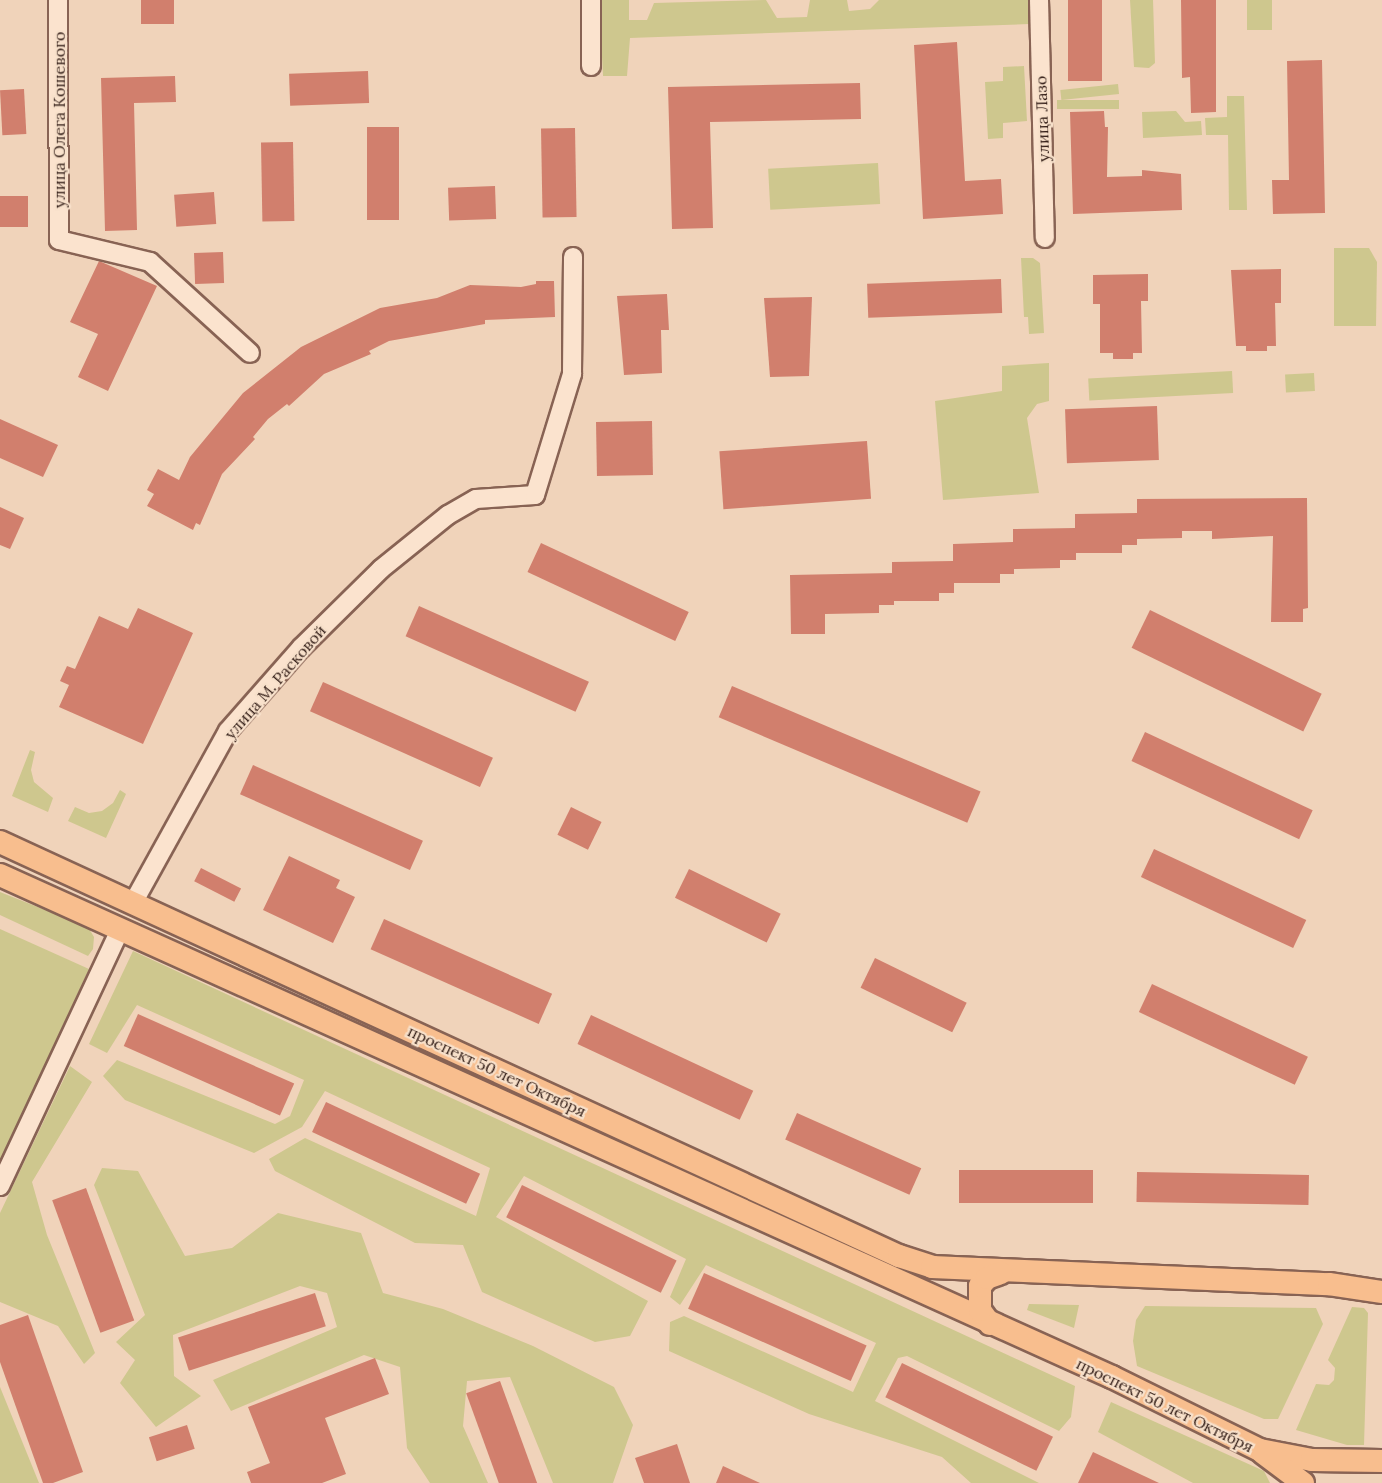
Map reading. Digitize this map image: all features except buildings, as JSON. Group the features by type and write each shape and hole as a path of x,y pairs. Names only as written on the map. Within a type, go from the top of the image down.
{"main road":[{"name":"проспект 50 лет Октября","path":"0,842 899,1256 932,1267 1001,1273 1329,1284 1382,1292"},
{"name":"проспект 50 лет Октября","path":"0,875 990,1324 1112,1377 1260,1450 1312,1460 1382,1461"},
{"name":"улица М. Расковой","path":"120,930 133,903"},
{"path":"990,1324 980,1310 980,1286 987,1278 1001,1273"},
{"path":"1260,1450 1303,1483"}],"street":[{"name":"улица Олега Кошевого","path":"58,0 59,240 150,262 249,353"},
{"path":"591,0 591,66"},
{"name":"улица Лазо","path":"1039,0 1045,238"},
{"name":"улица М. Расковой","path":"133,903 228,731 301,648 381,569 448,515 476,499 534,495 572,374 573,257"},
{"name":"улица М. Расковой","path":"0,1186 120,930"}],"shaded area":[{"path":"599,0 629,0 629,20 647,20 654,3 766,0 777,18 807,17 810,0 847,0 849,11 870,9 879,0 1028,0 1029,24 630,38 627,76 603,76"},
{"path":"1130,0 1153,0 1155,63 1149,68 1134,67"},
{"path":"1247,0 1272,0 1272,30 1247,30"},
{"path":"1024,66 1027,121 1003,123 1003,138 988,139 985,82 1003,81 1003,67"},
{"path":"1118,84 1119,94 1061,100 1060,90"},
{"path":"1227,96 1244,96 1247,210 1229,210 1228,135 1206,135 1205,118 1227,117"},
{"path":"1057,100 1119,100 1119,109 1057,109"},
{"path":"1176,111 1185,122 1201,121 1202,135 1143,138 1142,112"},
{"path":"878,163 880,204 770,210 768,169"},
{"path":"1334,248 1369,248 1377,262 1376,326 1334,326"},
{"path":"1021,258 1033,258 1040,263 1044,333 1029,334 1028,317 1024,317"},
{"path":"1049,363 1049,401 1037,404 1027,418 1039,493 943,500 935,401 1002,391 1002,366"},
{"path":"1232,371 1233,393 1089,401 1088,379"},
{"path":"1314,373 1315,391 1286,392 1285,375"},
{"path":"30,750 35,752 31,770 34,782 53,798 48,812 12,796"},
{"path":"120,790 126,794 106,838 68,821 75,807 89,813 102,811 113,803"},
{"path":"0,892 88,927 94,937 93,949 88,956 0,915"},
{"path":"0,929 89,969 0,1162"},
{"path":"133,951 1075,1386 1071,1417 1059,1431 907,1356 898,1358 875,1401 1039,1483 971,1483 942,1457 809,1414 669,1351 670,1322 684,1316 853,1392 876,1343 706,1265 680,1305 670,1297 686,1259 524,1176 496,1217 648,1301 630,1336 595,1342 482,1292 463,1245 415,1243 275,1171 269,1159 305,1138 476,1216 490,1168 325,1091 302,1127 254,1153 125,1100 103,1076 117,1060 275,1124 290,1116 304,1080 137,1005 107,1053 89,1044"},
{"path":"70,1066 92,1082 32,1182 47,1235 95,1353 84,1364 58,1326 0,1302 0,1213"},
{"path":"102,1168 138,1171 185,1256 232,1248 278,1213 361,1233 383,1293 443,1309 533,1346 614,1387 633,1425 613,1483 553,1483 510,1377 467,1381 463,1426 488,1483 430,1483 407,1448 400,1367 364,1355 231,1411 213,1380 337,1327 327,1293 300,1286 173,1335 174,1376 201,1396 156,1427 120,1383 135,1360 116,1342 145,1315 94,1185"},
{"path":"1029,1304 1079,1305 1074,1328 1027,1310"},
{"path":"1145,1306 1316,1308 1323,1324 1278,1419 1264,1419 1137,1366 1133,1341 1136,1320"},
{"path":"1352,1307 1364,1308 1368,1313 1364,1445 1347,1445 1296,1430 1316,1384 1329,1385 1334,1380 1335,1368 1328,1360"},
{"path":"0,1387 39,1483 0,1483"},
{"path":"1111,1402 1264,1471 1270,1483 1193,1483 1098,1432"}]}
